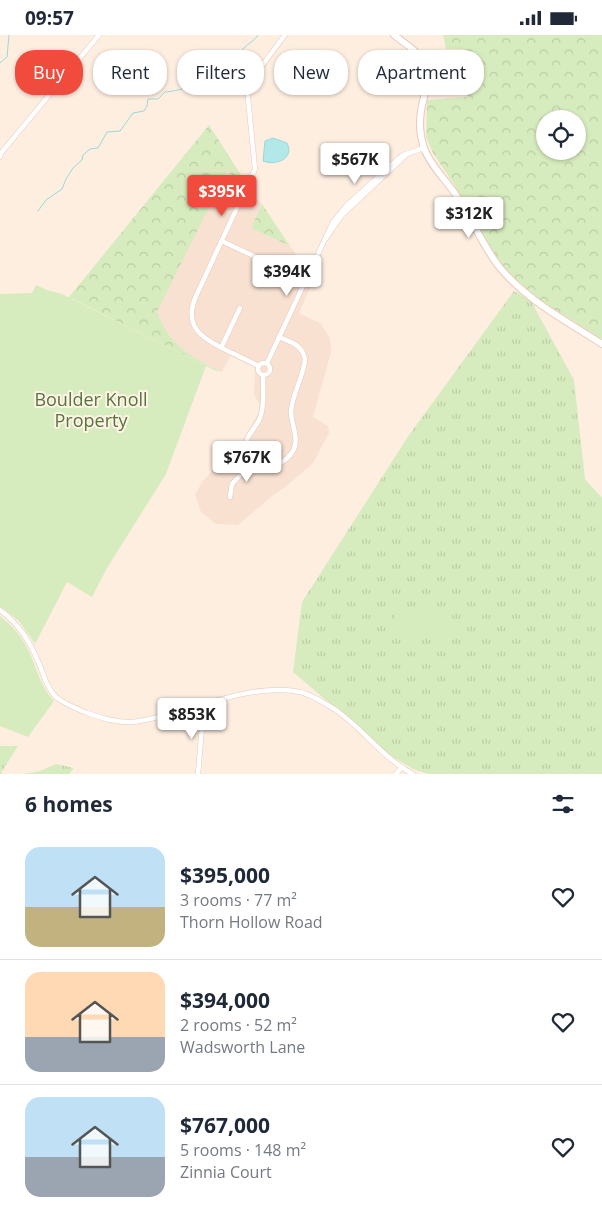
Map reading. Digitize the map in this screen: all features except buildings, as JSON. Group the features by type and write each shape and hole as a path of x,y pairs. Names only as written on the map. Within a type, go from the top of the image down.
{"street":[{"path":"0,157 99,35"},
{"path":"259,366 211,343 198,333 192,321 191,310 255,169 248,98 249,83 285,35"},
{"path":"394,35 422,58 427,73 420,118 420,133 424,148 433,164 460,200 491,255 506,274 532,298 602,344"},
{"path":"263,375 269,371 267,363 326,238 326,233 339,213 403,155 424,148"},
{"path":"222,241 306,281"},
{"path":"221,348 240,308"},
{"path":"259,366 259,372 263,375 260,416 246,443 246,451 252,463 265,469 274,467 289,456 295,445 291,417 292,407 305,359 300,347 279,337"},
{"path":"259,366 267,363"},
{"path":"230,497 232,484 252,463"},
{"path":"0,610 25,635 32,646 48,685 55,695 67,704 115,721 133,722 266,691 305,694 338,711 402,767 413,774"},
{"path":"198,774 202,731 200,706"},
{"path":"396,774 402,767"}],"shaded area":[{"path":"227,170 262,204 251,228 290,246 314,279 299,313 321,324 330,338 331,352 313,417 328,426 329,433 313,463 238,525 216,524 201,512 195,495 202,482 217,465 238,448 259,412 259,403 254,395 255,367 230,356 222,372 200,361 182,350 163,328 156,312"}],"green space":[{"path":"443,35 602,35 602,339 541,301 510,275 491,249 455,186 433,153 426,137 427,100 467,97 467,95 484,95 484,50 446,49"},
{"path":"209,125 245,181 243,186 227,171 157,312 168,334 175,342 191,355 222,372 214,370 69,297"},
{"path":"262,204 290,246 251,228"},
{"name":"Boulder Knoll Property","path":"36,285 62,294 206,366 166,474 107,568 92,597 67,582 35,644 19,621 0,606 0,294 32,293"},
{"path":"514,291 531,301 574,380 585,479 602,498 602,774 429,774 413,769 391,756 293,672 302,602 407,438"},
{"path":"397,608 453,619 449,639 393,628"},
{"path":"0,616 22,639 43,685 54,701 28,737 0,726"},
{"path":"0,746 18,746 1,773 4,774 0,774"},
{"path":"56,764 74,768 69,774 24,774 40,771"}],"water":[{"path":"273,138 287,143 288,153 286,157 278,162 263,161 265,141"}],"waterway":[{"path":"0,63 7,57 9,35"},
{"path":"38,211 46,200 62,189 66,179 73,168 82,160 83,155 90,149 98,148 107,132 120,131 133,113 144,111 148,99 158,99 165,92 206,81 221,73 258,35"}]}
